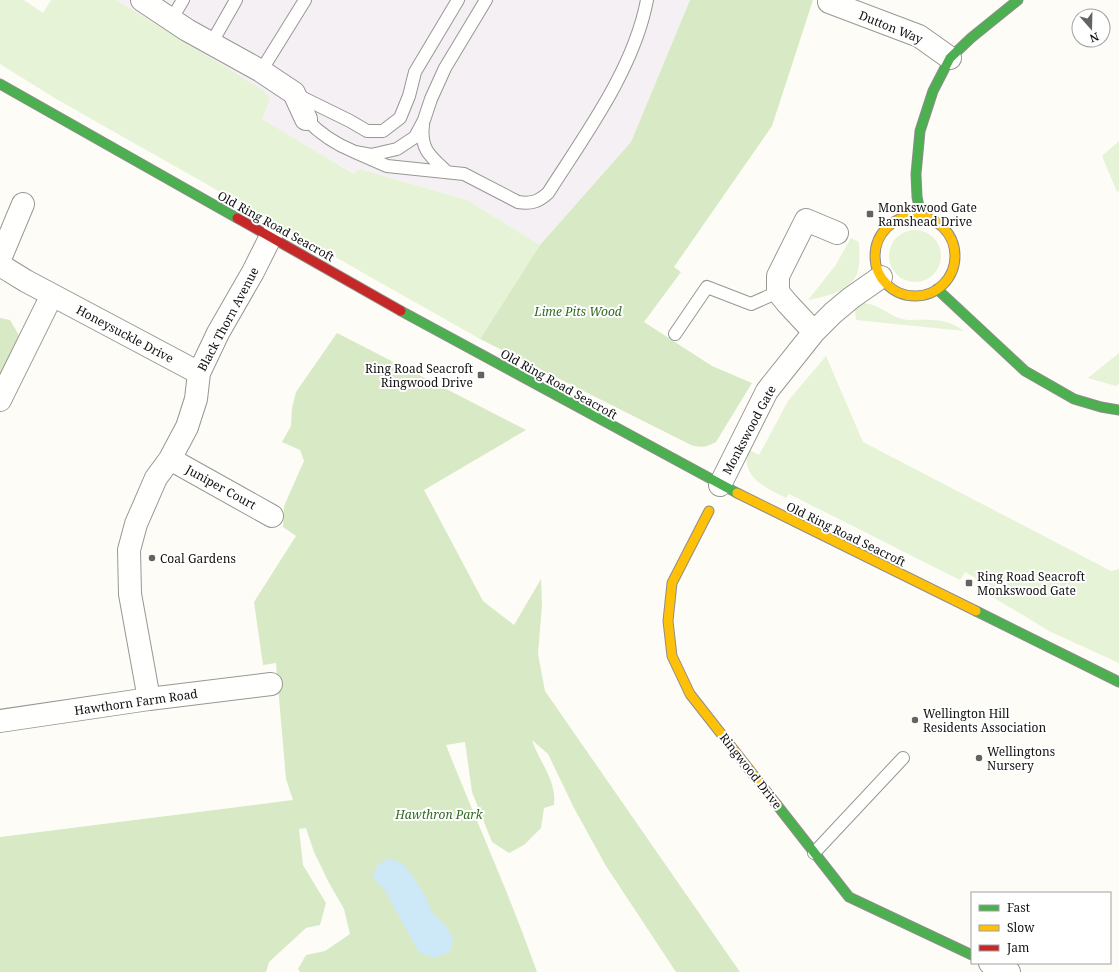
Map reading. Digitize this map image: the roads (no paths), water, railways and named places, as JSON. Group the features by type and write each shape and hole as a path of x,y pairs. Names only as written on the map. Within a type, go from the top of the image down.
{"street":[{"path":"142,0 171,20 261,71 294,93 306,119"},
{"path":"920,216 916,174 920,131 933,92 950,58 971,38 1018,0"},
{"name":"Dutton Way","path":"829,2 919,36 950,58"},
{"name":"Old Ring Road Seacroft","path":"0,84 421,322 720,485 1119,682"},
{"path":"0,259 23,204"},
{"path":"909,216 920,216 932,220 942,226 949,235 954,246 955,257 953,268 948,278 937,289 922,296 911,296 900,293 891,288 881,277 877,270 875,258 876,247 880,236 897,220 909,216"},
{"path":"814,332 778,292 778,276 806,220 837,233"},
{"name":"Black Thorn Avenue","path":"149,699 130,594 129,550 136,524 156,478 170,459 187,427 196,399 199,373 218,333 253,272 271,236"},
{"name":"Honeysuckle Drive","path":"0,266 199,373"},
{"name":"Monkswood Gate","path":"720,485 767,391 814,332 833,313 881,277"},
{"path":"937,289 1025,371 1074,399 1101,407 1119,410"},
{"path":"0,400 52,295"},
{"name":"Juniper Court","path":"170,459 273,519"},
{"name":"Ringwood Drive","path":"710,511 672,583 668,621 672,656 690,694 849,897 971,955"},
{"name":"Hawthorn Farm Road","path":"0,721 149,699 272,684"},
{"path":"992,964 1009,972"}],"lane":[{"path":"171,20 183,0"},
{"path":"211,44 236,0"},
{"path":"261,71 305,0"},
{"path":"294,93 350,120 367,131 384,131 400,118 409,96 415,72 458,0"},
{"path":"355,152 371,155 397,149 415,137 424,120 431,99 445,68 486,0"},
{"path":"306,119 318,131 338,145 387,166 464,174 518,202 527,204 539,201 548,193 600,111 629,58 645,13 647,0"},
{"path":"424,120 422,137 428,154 446,171"},
{"path":"675,334 707,287 751,304 778,292"},
{"path":"814,853 903,758"}],"water":[{"path":"388,858 403,864 424,894 432,912 447,927 453,939 450,952 434,958 419,952 384,889 373,878 377,866"}],"place":[{"name":"Monkswood Gate Ramshead Drive","path":"870,214"},
{"name":"Ring Road Seacroft Ringwood Drive","path":"481,375"},
{"name":"Coal Gardens","path":"152,558"},
{"name":"Ring Road Seacroft Monkswood Gate","path":"969,583"},
{"name":"Wellington Hill Residents Association","path":"915,720"},
{"name":"Wellingtons Nursery","path":"979,758"}],"park label":[{"name":"Lime Pits Wood","path":"578,311"},
{"name":"Hawthron Park","path":"439,814"}]}
